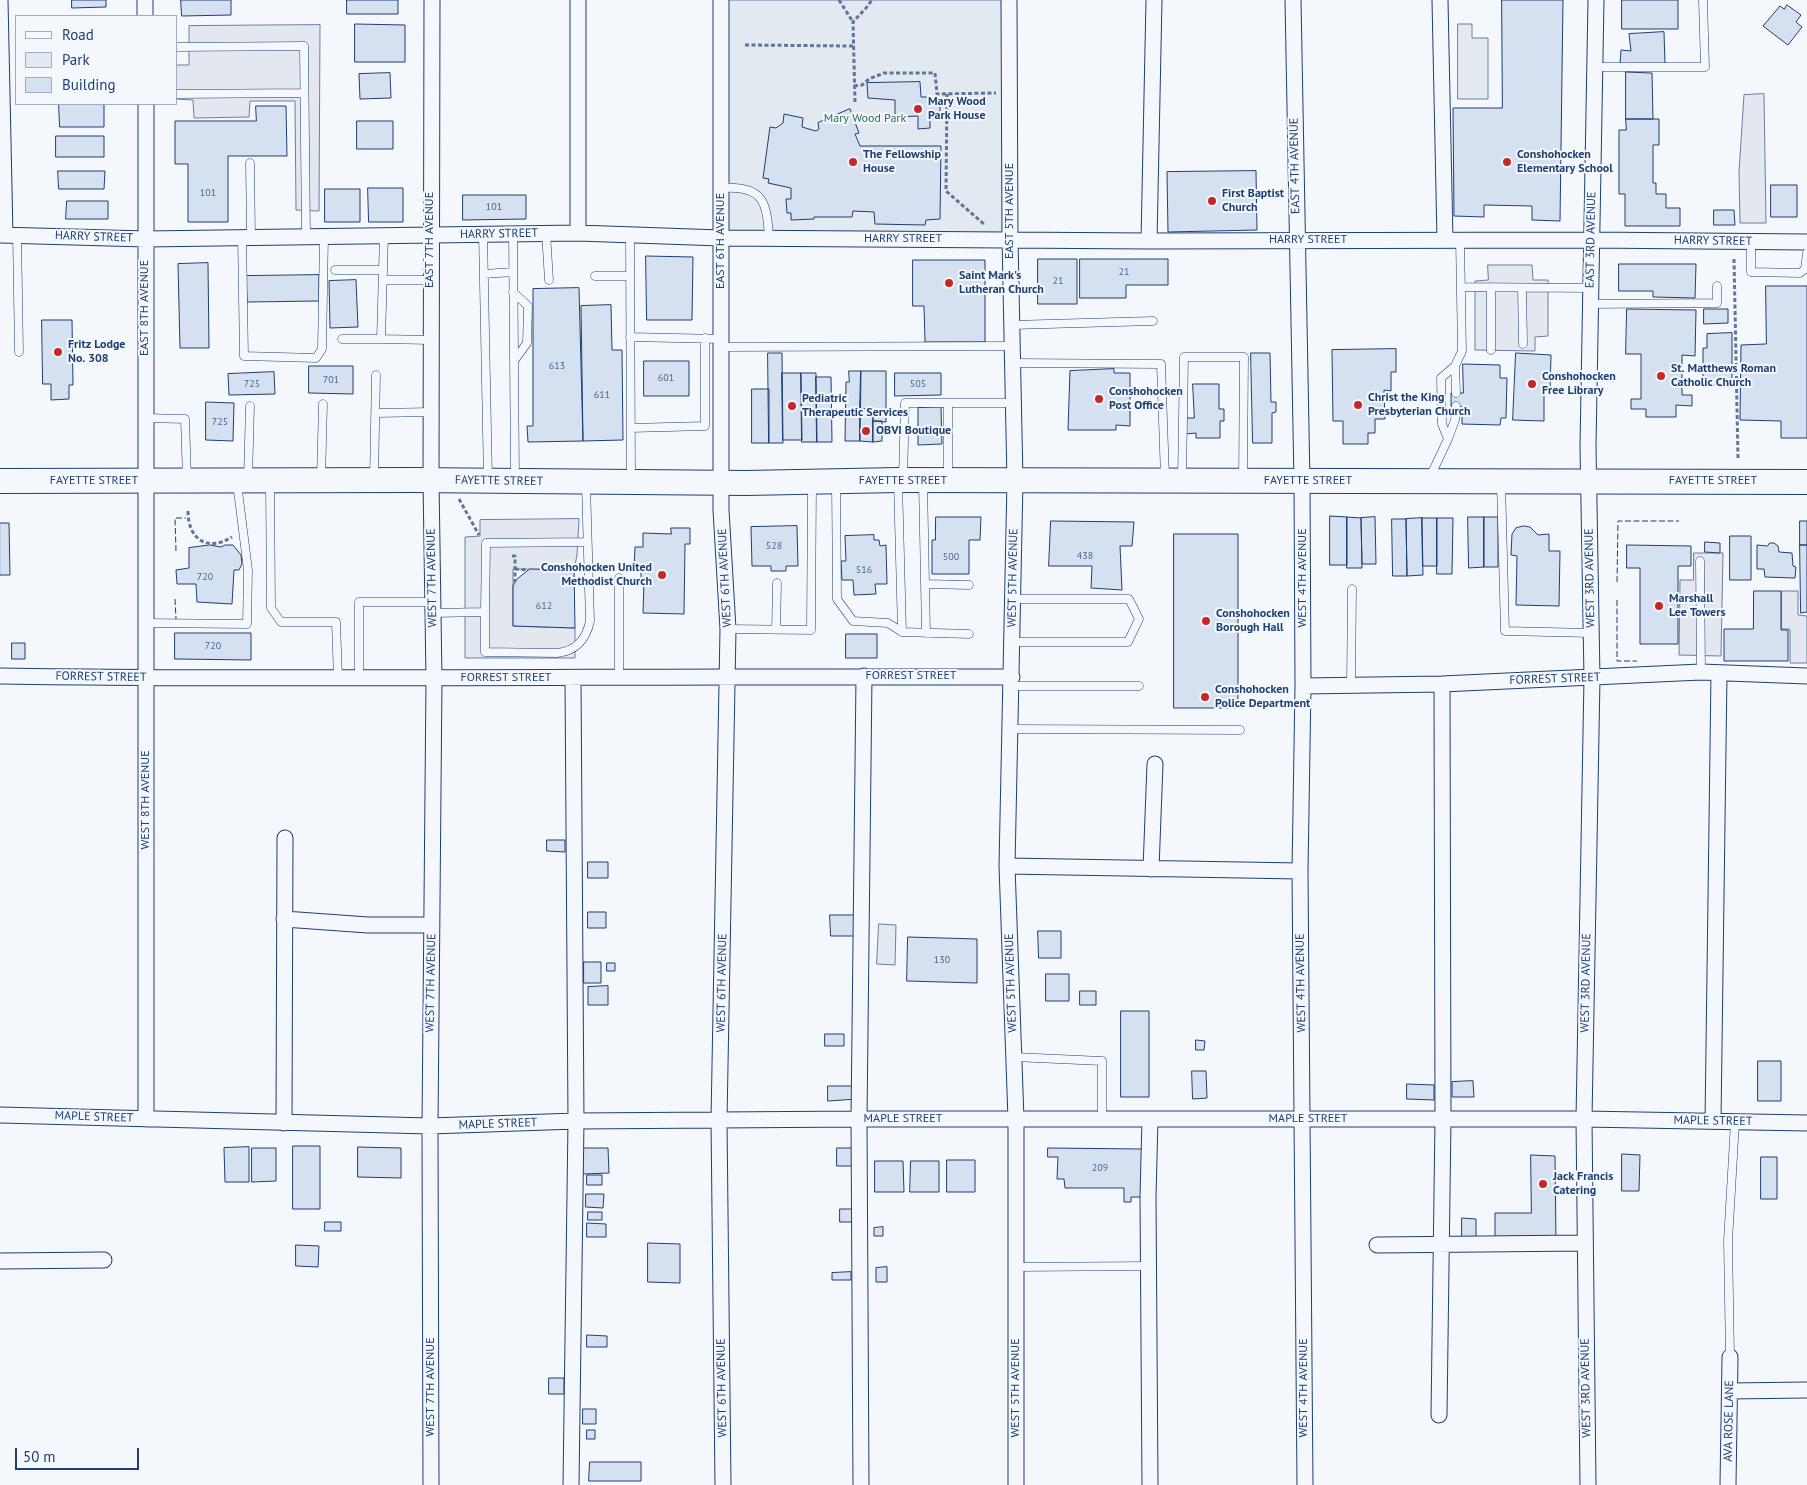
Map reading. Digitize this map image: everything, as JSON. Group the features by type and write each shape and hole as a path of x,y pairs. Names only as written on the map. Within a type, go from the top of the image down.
{"main road":[{"name":"FAYETTE STREET","path":"0,481 431,480 812,482 908,480 1807,482"}],"street":[{"path":"0,0 7,235"},
{"path":"146,0 146,15"},
{"name":"EAST 7TH AVENUE","path":"431,480 430,234 432,0"},
{"path":"578,0 578,233"},
{"name":"EAST 6TH AVENUE","path":"721,0 722,482"},
{"name":"EAST 5TH AVENUE","path":"1009,0 1010,239 1015,481"},
{"path":"1149,241 1154,0"},
{"name":"EAST 4TH AVENUE","path":"1293,0 1302,482"},
{"path":"1440,0 1452,240"},
{"name":"EAST 3RD AVENUE","path":"1588,481 1596,0"},
{"name":"EAST 8TH AVENUE","path":"145,481 146,105"},
{"name":"HARRY STREET","path":"7,235 146,239 578,233 721,238 1807,242"},
{"name":"WEST 7TH AVENUE","path":"431,480 434,679 430,1126 431,1485"},
{"name":"WEST 8TH AVENUE","path":"145,481 146,1119"},
{"name":"WEST 5TH AVENUE","path":"1015,481 1007,866 1016,1119 1016,1485"},
{"name":"WEST 3RD AVENUE","path":"1588,481 1592,678 1584,1119 1588,1485"},
{"name":"WEST 6TH AVENUE","path":"722,482 721,510 728,630 719,1120 723,1485"},
{"name":"WEST 4TH AVENUE","path":"1302,482 1303,686 1300,870 1305,1485"},
{"name":"FORREST STREET","path":"1303,686 1442,684 1701,672 1807,676"},
{"path":"1714,1122 1719,673"},
{"name":"FORREST STREET","path":"0,676 434,679 727,675 864,676 1012,681"},
{"path":"861,1485 859,1119 864,676"},
{"path":"571,1485 576,1121 573,678"},
{"path":"1439,1414 1443,1119 1442,684"},
{"path":"1151,869 1155,764"},
{"path":"284,1122 285,838"},
{"path":"1007,866 1300,870"},
{"path":"284,919 368,925 432,924"},
{"name":"MAPLE STREET","path":"0,1115 430,1126 576,1121 859,1119 1584,1119 1807,1123"},
{"path":"1150,1119 1148,1159 1150,1485"},
{"path":"1377,1244 1585,1243"},
{"path":"0,1261 104,1260"},
{"name":"AVA ROSE LANE","path":"1728,1485 1730,1356"},
{"path":"1730,1391 1807,1390"}],"lane":[{"path":"1594,66 1705,67 1704,0"},
{"path":"178,47 304,46 306,236"},
{"path":"178,94 304,93"},
{"path":"250,163 246,237 244,356 316,358 322,349 324,236"},
{"path":"721,188 738,187 750,189 764,203 768,220 769,238"},
{"path":"546,233 549,280"},
{"path":"483,234 488,481"},
{"path":"513,234 515,481"},
{"path":"630,234 631,481"},
{"path":"7,235 18,352"},
{"path":"381,339 384,235"},
{"path":"1448,439 1442,424 1441,378 1455,366 1462,351 1460,287 1452,240"},
{"path":"1751,241 1750,272 1800,273 1805,269 1807,253"},
{"path":"335,270 383,270"},
{"path":"484,274 513,272"},
{"path":"595,276 630,276"},
{"path":"383,280 430,280"},
{"path":"1590,304 1717,303 1717,286"},
{"path":"1460,287 1590,288"},
{"path":"1491,287 1491,350"},
{"path":"1522,288 1523,344"},
{"path":"513,292 528,306 527,343 514,361"},
{"path":"1012,325 1153,321"},
{"path":"630,337 705,338 721,343 1012,346"},
{"path":"705,338 705,426"},
{"path":"342,339 430,340"},
{"path":"1174,481 1184,358 1244,357 1243,481"},
{"path":"1013,363 1160,364 1174,481"},
{"path":"1455,366 1456,393"},
{"path":"374,480 376,375"},
{"path":"902,632 908,480 905,403 1014,403"},
{"path":"948,403 948,481"},
{"path":"321,480 323,404"},
{"path":"250,406 252,481 271,608 281,622 336,622 338,678"},
{"path":"1428,481 1448,439 1455,420 1456,406"},
{"path":"376,413 430,412"},
{"path":"145,418 184,419 187,481"},
{"path":"631,428 722,427"},
{"path":"908,480 925,584 926,633"},
{"path":"145,623 247,624 248,570 242,525 252,481"},
{"path":"836,481 837,598 853,621 888,623 902,632 969,634"},
{"path":"1501,481 1505,632 1591,633"},
{"path":"586,482 590,621 588,631 583,640 567,652 485,652 486,543 587,542"},
{"path":"728,630 811,630 812,482"},
{"path":"1700,561 1701,672"},
{"path":"619,677 620,578"},
{"path":"776,630 777,583"},
{"path":"925,584 970,585"},
{"path":"1351,685 1352,589"},
{"path":"1011,642 1128,642 1139,618 1128,598 1012,599"},
{"path":"359,678 359,602 485,612"},
{"path":"1012,681 1139,686"},
{"path":"1011,729 1240,730"},
{"path":"1014,1057 1102,1061 1102,1119"},
{"path":"1730,1356 1728,1241 1735,1122"},
{"path":"1016,1267 1149,1266"}],"path":[{"path":"839,0 852,22 854,102"},
{"path":"852,22 872,0"},
{"path":"745,45 853,46"},
{"path":"854,86 862,85 869,79 884,73 935,73 937,94 1010,93"},
{"path":"946,94 946,191 974,214 986,227"},
{"path":"1734,259 1738,458"},
{"path":"459,499 480,536"},
{"path":"188,512 190,527 195,535 210,545 225,541 234,536 242,525"},
{"path":"507,556 515,556 515,582"},
{"path":"515,570 528,570"}],"green space":[{"name":"Mary Wood Park","path":"721,0 1009,0 1010,239 721,238"},
{"path":"1458,24 1472,24 1472,38 1488,38 1488,99 1458,99"},
{"path":"879,924 896,925 895,965 877,964"}],"shaded area":[{"path":"320,25 319,211 296,210 295,101 250,101 249,117 194,118 193,100 178,99 178,65 189,65 189,26"},
{"path":"1764,94 1766,223 1740,223 1739,172 1744,95"},
{"path":"1488,265 1532,265 1533,280 1548,280 1548,336 1535,337 1535,351 1475,350 1475,281 1488,280"},
{"path":"579,519 577,555 574,570 513,569 513,626 575,628 575,658 465,658 465,537 480,536 480,520"},
{"path":"1694,553 1723,553 1721,656 1679,655 1680,580 1693,580"},
{"path":"1782,591 1798,591 1798,615 1807,616 1807,663 1790,663 1790,629 1782,629"}],"building":[{"path":"72,0 106,0 106,7 72,8"},
{"path":"181,0 231,0 231,15 182,16"},
{"path":"347,0 398,0 398,14 347,14"},
{"name":"Conshohocken Elementary School","path":"1502,0 1563,0 1560,221 1532,220 1532,206 1484,205 1484,217 1454,216 1453,108 1502,108"},
{"path":"1622,0 1678,0 1678,29 1622,29"},
{"path":"1787,5 1801,15 1796,22 1802,27 1788,45 1763,26 1780,6 1784,9"},
{"path":"355,24 405,25 405,62 355,62"},
{"path":"1664,32 1665,64 1620,64 1621,50 1631,51 1629,34"},
{"path":"1626,72 1652,73 1653,119 1626,119"},
{"path":"390,73 391,98 360,99 359,74"},
{"name":"Mary Wood Park House","path":"920,82 921,97 927,97 930,101 940,101 940,118 930,118 930,128 918,129 918,116 895,117 895,100 868,98 867,83"},
{"path":"59,105 104,105 104,127 60,127"},
{"path":"256,106 286,106 287,156 228,156 228,222 188,222 188,164 175,164 175,121 256,121"},
{"name":"The Fellowship House","path":"850,109 859,133 855,134 860,146 941,146 940,219 926,220 925,225 875,224 874,212 853,211 852,217 814,217 814,219 791,220 791,213 787,213 786,199 791,199 791,188 768,183 769,179 763,178 770,127 776,128 783,123 784,114 803,118 802,127 816,131 819,129 818,123"},
{"path":"1626,119 1659,119 1659,145 1653,145 1653,183 1656,183 1656,194 1666,194 1666,208 1680,208 1680,226 1625,226 1625,194 1619,194 1619,130 1626,130"},
{"path":"357,121 393,121 393,149 357,149"},
{"path":"56,136 104,136 104,157 56,157"},
{"path":"58,171 105,171 104,189 59,189"},
{"name":"First Baptist Church","path":"1256,171 1257,230 1168,232 1167,172"},
{"path":"1771,185 1797,185 1797,217 1771,217"},
{"path":"368,188 403,188 403,222 369,222"},
{"path":"325,189 360,189 360,222 325,222"},
{"path":"463,195 526,195 526,219 463,220"},
{"path":"67,201 108,201 108,219 66,219"},
{"path":"1714,210 1734,210 1735,225 1714,225"},
{"path":"646,256 693,257 692,320 647,320"},
{"path":"1038,259 1077,259 1077,304 1038,304"},
{"path":"1080,259 1168,259 1168,285 1126,285 1126,298 1080,298"},
{"name":"Saint Mark's Lutheran Church","path":"913,260 985,260 985,342 925,342 924,306 913,306"},
{"path":"208,263 209,348 180,348 178,264"},
{"path":"1619,264 1696,264 1695,298 1653,297 1653,291 1619,291"},
{"path":"319,275 319,301 247,302 246,276"},
{"path":"356,280 358,327 330,328 329,281"},
{"path":"1766,286 1807,286 1807,438 1781,438 1781,421 1740,420 1741,345 1766,344"},
{"path":"579,288 583,441 528,442 527,426 533,426 533,289"},
{"path":"611,305 612,350 622,350 623,440 583,441 581,306"},
{"name":"St. Matthews Roman Catholic Church","path":"1627,309 1696,310 1695,356 1682,355 1682,395 1692,395 1692,406 1676,405 1676,417 1646,417 1646,409 1631,409 1631,399 1641,399 1641,354 1626,354"},
{"path":"1704,309 1728,309 1728,323 1704,324"},
{"name":"Fritz Lodge No. 308","path":"42,320 72,320 73,385 69,385 69,399 51,400 51,384 43,384"},
{"path":"1732,333 1732,385 1703,385 1703,348 1707,348 1707,334"},
{"name":"Christ the King Presbyterian Church","path":"1396,349 1396,372 1391,372 1391,391 1384,390 1385,419 1375,419 1375,433 1368,433 1368,444 1343,444 1343,421 1333,421 1332,350"},
{"path":"768,353 782,353 783,443 769,443"},
{"path":"1251,353 1270,353 1271,402 1276,402 1276,412 1272,413 1272,443 1253,443"},
{"name":"Conshohocken Free Library","path":"1516,353 1551,355 1550,392 1544,391 1544,421 1513,420"},
{"path":"644,361 689,361 689,396 644,396"},
{"path":"1463,364 1500,365 1500,378 1507,378 1506,418 1501,418 1500,425 1462,424 1462,407 1451,406 1451,393 1463,393"},
{"path":"309,366 353,366 353,394 309,393"},
{"name":"Conshohocken Post Office","path":"1114,369 1114,373 1130,373 1130,426 1116,425 1116,430 1068,430 1070,371"},
{"path":"849,371 861,371 860,441 845,441 846,382 849,382"},
{"path":"861,371 886,371 886,422 873,421 873,409 860,409"},
{"path":"274,372 275,394 229,395 228,374"},
{"name":"Pediatric Therapeutic Services","path":"782,373 801,373 802,440 783,440"},
{"path":"801,373 816,373 817,442 802,442"},
{"path":"895,373 941,373 941,395 895,396"},
{"path":"816,377 831,377 832,442 817,442"},
{"path":"1193,384 1219,384 1219,409 1224,409 1224,421 1220,421 1220,438 1196,438 1196,433 1185,434 1184,418 1194,418"},
{"path":"752,389 769,389 769,443 752,443"},
{"path":"206,402 234,403 233,441 206,440"},
{"path":"941,407 942,444 918,445 918,408"},
{"name":"OBVI Boutique","path":"860,409 873,409 873,442 860,441"},
{"path":"873,421 882,421 882,441 873,442"},
{"path":"1330,516 1347,517 1347,565 1330,565"},
{"path":"936,517 981,517 980,540 969,540 969,574 932,574 932,540 935,540"},
{"path":"1347,517 1361,518 1362,568 1347,568"},
{"path":"1375,517 1376,564 1362,564 1361,518"},
{"path":"1468,517 1484,517 1484,567 1469,568"},
{"path":"1484,517 1498,517 1498,567 1484,567"},
{"path":"1422,518 1437,518 1437,566 1423,566"},
{"path":"1422,518 1423,575 1407,576 1406,519"},
{"path":"1437,518 1453,518 1452,574 1437,574"},
{"path":"1392,519 1406,519 1407,576 1393,576"},
{"path":"1051,521 1134,522 1132,546 1120,546 1122,590 1091,588 1092,566 1049,566"},
{"path":"1800,521 1807,521 1807,545 1800,545"},
{"path":"0,523 9,523 10,575 0,575"},
{"path":"797,526 798,566 786,566 786,571 771,571 771,566 752,566 751,527"},
{"path":"1530,527 1538,535 1549,534 1549,551 1560,551 1559,606 1516,605 1517,556 1511,555 1512,534 1516,528"},
{"name":"Conshohocken United Methodist Church","path":"671,528 690,528 690,544 685,544 684,614 643,613 644,581 641,581 641,570 634,570 635,547 643,547 643,533 671,534"},
{"name":"Conshohocken Borough Hall","path":"1174,534 1238,534 1238,708 1174,708"},
{"path":"874,535 874,540 879,540 880,546 886,545 887,584 875,584 876,594 854,595 853,580 842,580 841,561 846,561 845,536"},
{"path":"1730,536 1751,536 1751,580 1730,580"},
{"path":"1705,542 1720,543 1720,553 1705,552"},
{"path":"1770,543 1778,546 1779,552 1792,553 1793,566 1796,567 1795,578 1765,577 1764,569 1757,569 1757,545 1767,546"},
{"path":"210,545 221,547 233,545 241,555 242,564 239,570 234,570 232,604 197,602 196,584 177,584 176,570 189,568 189,548"},
{"name":"Marshall Lee Towers","path":"1627,545 1691,546 1691,566 1678,566 1678,644 1640,644 1640,568 1627,568"},
{"path":"1800,545 1807,545 1807,612 1801,613"},
{"path":"530,569 574,570 575,628 513,626 513,586 516,580"},
{"path":"1754,591 1781,591 1781,630 1788,630 1788,661 1724,661 1724,629 1753,629"},
{"path":"175,633 251,633 251,660 175,659"},
{"path":"846,634 877,634 877,658 846,658"},
{"path":"12,643 25,643 25,659 12,659"},
{"path":"547,840 565,840 565,852 547,851"},
{"path":"588,862 608,862 608,878 588,878"},
{"path":"588,912 606,912 606,928 588,928"},
{"path":"830,915 855,915 855,936 831,936"},
{"path":"1038,931 1061,931 1061,958 1039,958"},
{"path":"908,937 977,939 977,983 907,981"},
{"path":"584,962 601,962 601,983 584,983"},
{"path":"607,963 615,963 615,971 607,971"},
{"path":"1046,974 1069,974 1069,1001 1046,1001"},
{"path":"608,986 608,1005 588,1005 588,987"},
{"path":"1080,991 1096,991 1096,1005 1080,1005"},
{"path":"1121,1011 1149,1011 1149,1097 1121,1097"},
{"path":"825,1034 844,1034 844,1046 825,1046"},
{"path":"1196,1040 1205,1041 1204,1050 1196,1050"},
{"path":"1758,1061 1781,1061 1781,1101 1758,1101"},
{"path":"1192,1071 1206,1071 1207,1098 1193,1099"},
{"path":"1473,1081 1474,1097 1452,1097 1452,1082"},
{"path":"1407,1084 1434,1085 1434,1100 1407,1099"},
{"path":"828,1086 857,1086 857,1099 828,1101"},
{"path":"293,1146 320,1146 320,1209 293,1209"},
{"path":"249,1147 249,1182 225,1182 224,1148"},
{"path":"358,1147 401,1148 401,1178 358,1177"},
{"path":"252,1148 276,1148 276,1181 252,1182"},
{"path":"582,1148 608,1148 609,1173 583,1174"},
{"path":"837,1148 856,1148 856,1166 837,1166"},
{"path":"1048,1148 1143,1149 1144,1197 1131,1197 1131,1202 1124,1202 1124,1188 1065,1188 1064,1179 1057,1179 1058,1157 1048,1157"},
{"path":"1622,1154 1640,1155 1639,1191 1622,1191"},
{"name":"Jack Francis Catering","path":"1531,1155 1555,1156 1556,1242 1495,1242 1495,1213 1531,1213"},
{"path":"1761,1157 1777,1157 1777,1199 1761,1199"},
{"path":"947,1160 975,1160 975,1192 947,1192"},
{"path":"875,1161 903,1161 904,1192 875,1192"},
{"path":"911,1161 939,1161 939,1192 910,1192"},
{"path":"587,1175 602,1175 602,1185 587,1185"},
{"path":"586,1194 604,1194 603,1208 586,1207"},
{"path":"840,1209 854,1209 854,1222 840,1222"},
{"path":"588,1212 602,1212 602,1220 588,1220"},
{"path":"1462,1218 1476,1219 1476,1237 1462,1237"},
{"path":"325,1222 341,1222 341,1231 325,1231"},
{"path":"587,1223 606,1224 606,1237 587,1237"},
{"path":"883,1227 883,1236 874,1236 874,1228"},
{"path":"648,1243 680,1244 680,1283 648,1282"},
{"path":"296,1245 319,1246 318,1267 296,1266"},
{"path":"887,1267 887,1282 876,1282 876,1268"},
{"path":"851,1272 851,1280 832,1280 832,1273"},
{"path":"587,1335 607,1336 607,1347 587,1347"},
{"path":"549,1378 564,1378 564,1394 549,1394"},
{"path":"583,1409 596,1409 596,1424 583,1424"},
{"path":"587,1430 595,1430 595,1439 587,1439"},
{"path":"590,1462 641,1462 641,1481 589,1481"}],"fence":[{"path":"176,551 175,518 186,518"},
{"path":"1617,582 1618,521 1679,521"},
{"path":"175,599 176,619"},
{"path":"1617,600 1617,661 1637,661"}],"place":[{"name":"Mary Wood Park House","path":"918,109"},
{"name":"The Fellowship House","path":"853,162"},
{"name":"Conshohocken Elementary School","path":"1507,162"},
{"name":"First Baptist Church","path":"1212,201"},
{"name":"Saint Mark's Lutheran Church","path":"949,283"},
{"name":"Fritz Lodge No. 308","path":"58,352"},
{"name":"St. Matthews Roman Catholic Church","path":"1661,376"},
{"name":"Conshohocken Free Library","path":"1532,384"},
{"name":"Conshohocken Post Office","path":"1099,399"},
{"name":"Christ the King Presbyterian Church","path":"1358,405"},
{"name":"Pediatric Therapeutic Services","path":"792,406"},
{"name":"OBVI Boutique","path":"866,431"},
{"name":"Conshohocken United Methodist Church","path":"662,575"},
{"name":"Marshall Lee Towers","path":"1659,606"},
{"name":"Conshohocken Borough Hall","path":"1206,621"},
{"name":"Conshohocken Police Department","path":"1205,697"},
{"name":"Jack Francis Catering","path":"1543,1184"}]}
